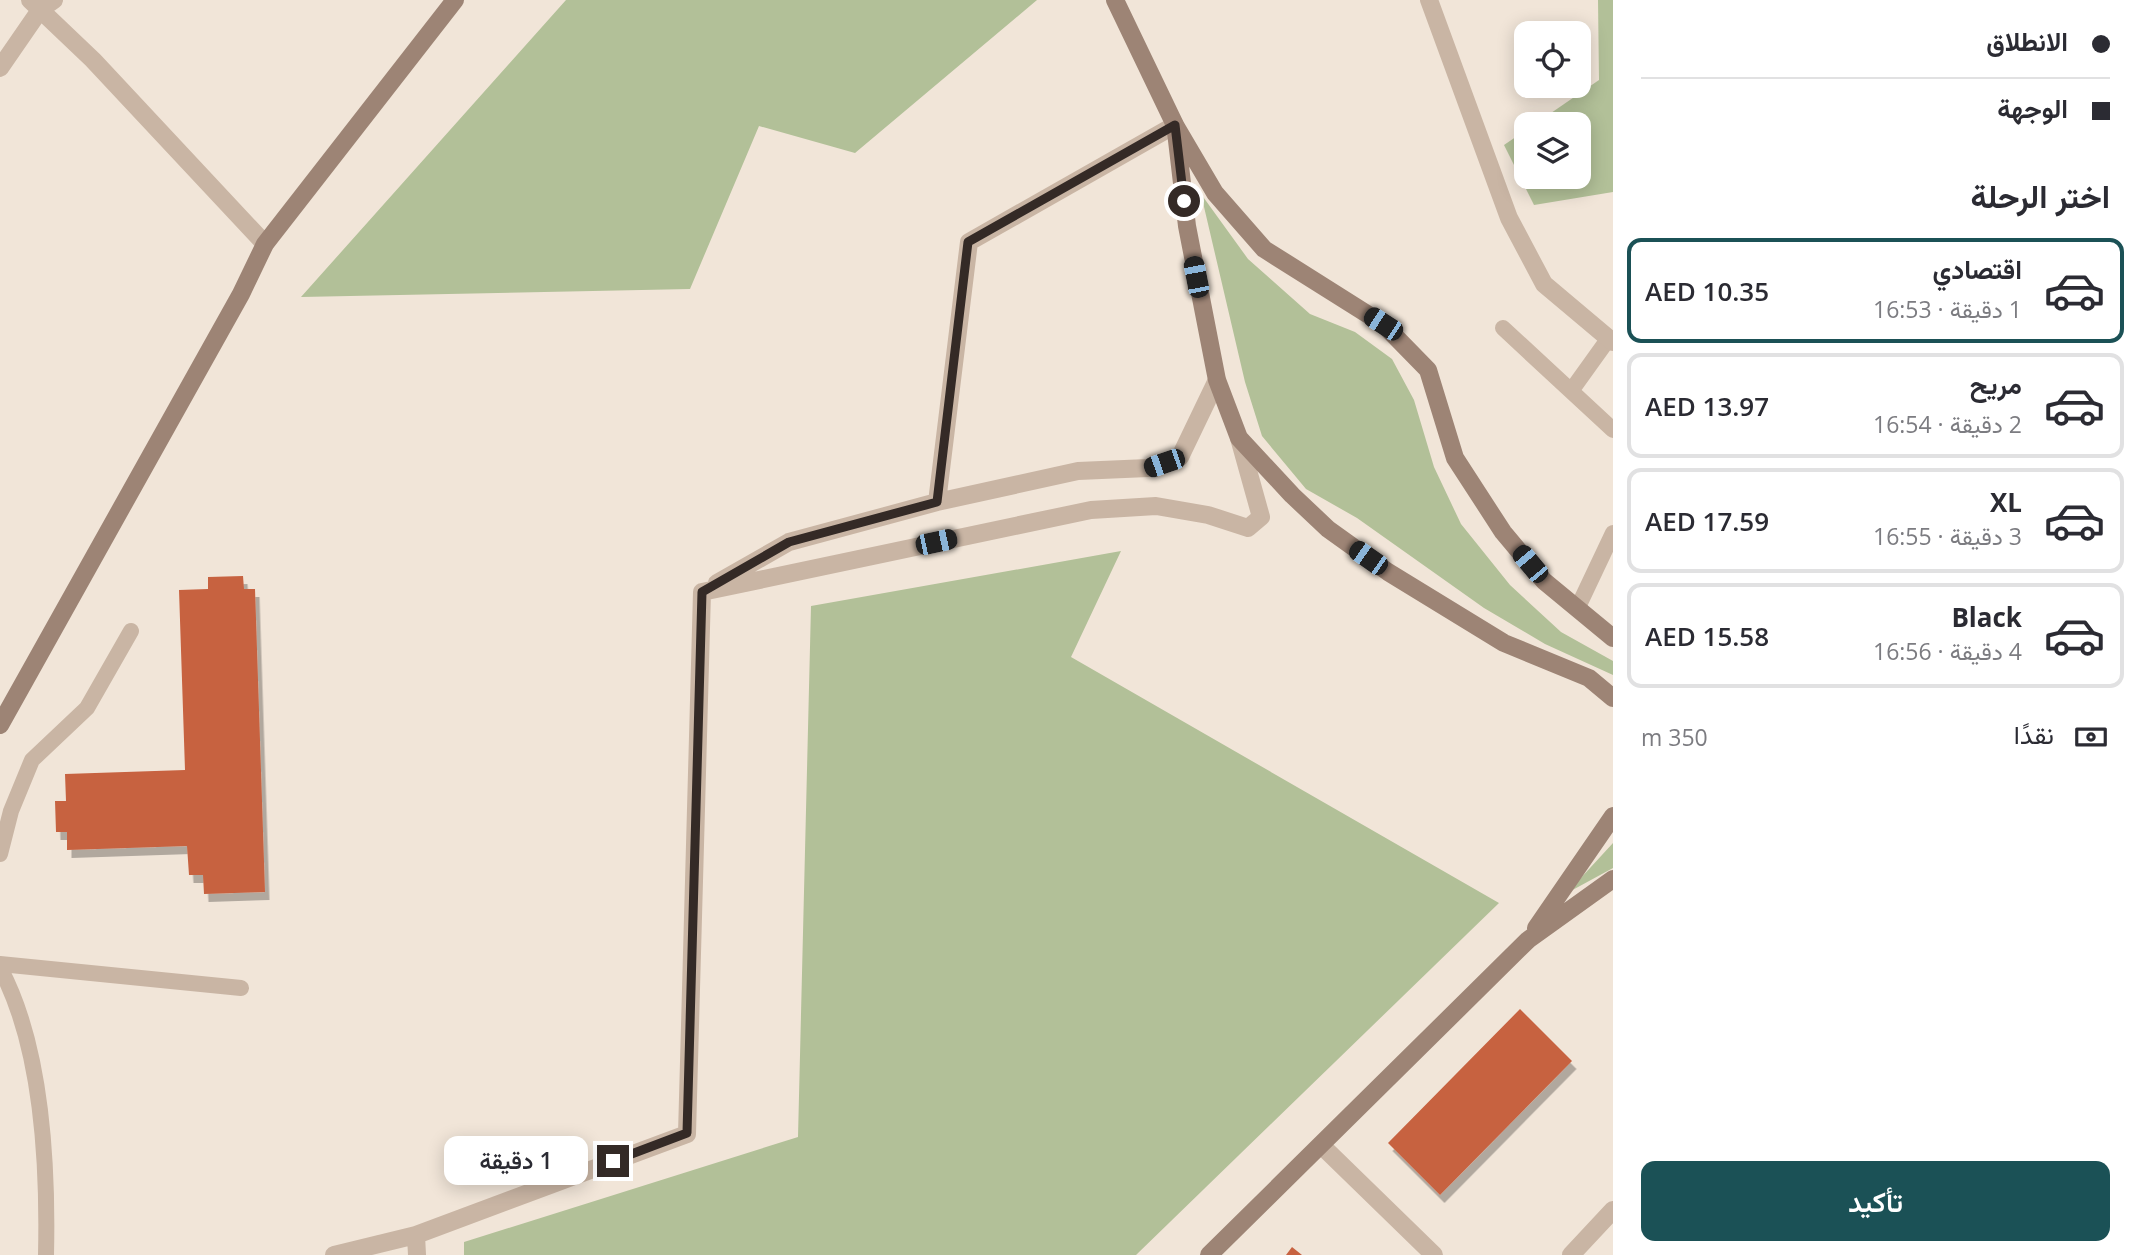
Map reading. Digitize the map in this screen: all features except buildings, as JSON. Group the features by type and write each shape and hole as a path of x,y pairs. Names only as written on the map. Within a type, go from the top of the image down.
{"street":[{"path":"0,725 241,294 265,243 455,0"},
{"path":"1115,0 1175,125 1215,192 1264,249 1383,324 1428,370 1455,457 1503,531 1544,581 1613,638"},
{"path":"1429,0 1508,218 1544,284 1611,340"},
{"path":"0,68 42,3 265,243"},
{"path":"702,592 1091,510 1156,506 1208,515 1248,528 1261,517 1240,438 1217,380 1186,226 1175,125"},
{"path":"937,502 968,242 1175,125"},
{"path":"702,592 789,542 937,502 1078,471 1147,468 1180,457 1217,380"},
{"path":"1240,438 1292,495 1328,529 1388,572 1504,643 1589,678 1613,698"},
{"path":"334,1255 416,1235 687,1133 702,592"},
{"path":"1528,940 1613,816"},
{"path":"1209,1255 1528,940 1613,879"},
{"path":"1321,1145 1434,1255"},
{"path":"1571,1255 1613,1210"},
{"path":"416,1235 417,1255"}],"lane":[{"path":"1503,328 1613,430"},
{"path":"1571,391 1611,340"},
{"path":"1578,607 1613,533"},
{"path":"0,854 11,811 32,760 87,709 131,631"},
{"path":"0,966 241,988"},
{"path":"0,966 17,1000 34,1078 47,1192 46,1255"}],"green space":[{"path":"566,0 1037,0 855,153 759,126 690,289 301,297"},
{"path":"1598,0 1613,0 1613,192 1534,205 1526,189 1591,189 1591,112 1552,112 1573,98 1591,98 1591,86 1599,80"},
{"path":"1514,138 1514,165 1504,145"},
{"path":"1201,194 1248,259 1310,314 1355,332 1392,359 1414,400 1434,467 1461,524 1510,585 1561,632 1613,661 1613,675 1545,644 1484,608 1357,518 1306,489 1262,436 1245,382"},
{"path":"1121,551 1071,657 1499,903 1136,1255 464,1255 464,1242 798,1137 811,606"},
{"path":"1613,843 1613,868 1567,893"}],"route":[{"path":"613,1161 687,1133 702,592 789,542 937,502 968,242 1175,125 1184,201"}]}
